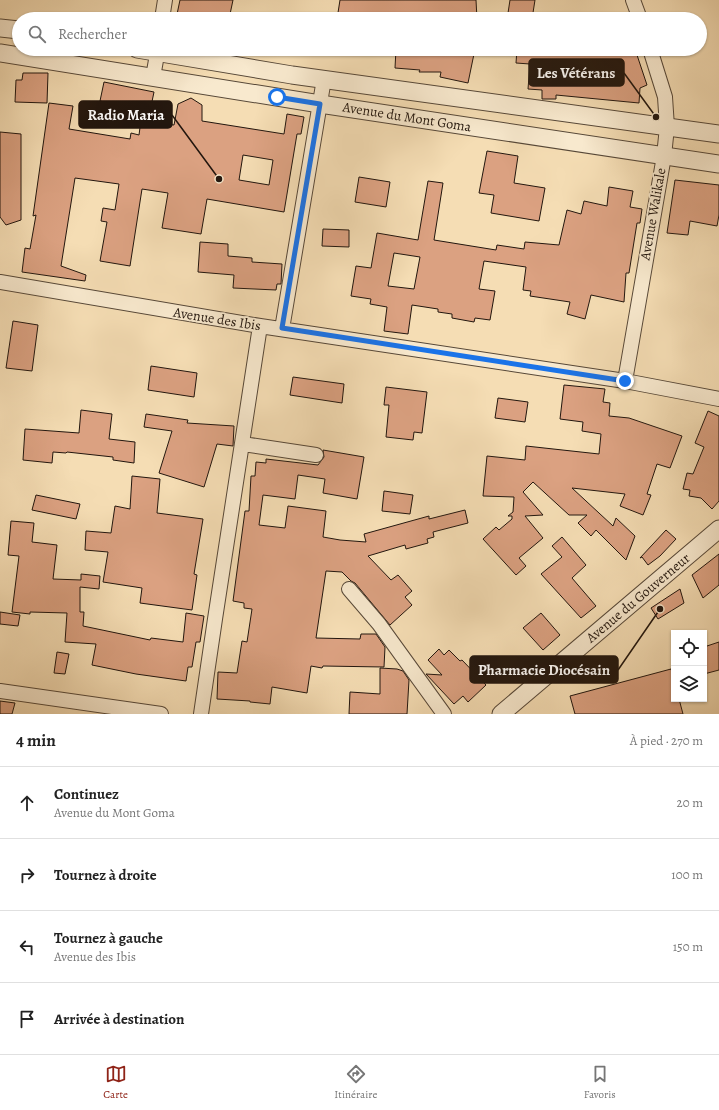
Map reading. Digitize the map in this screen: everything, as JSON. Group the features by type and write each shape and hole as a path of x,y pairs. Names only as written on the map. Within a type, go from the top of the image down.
{"street":[{"path":"163,12 165,0"},
{"path":"633,0 637,12"},
{"path":"0,28 12,29"},
{"name":"Avenue du Mont Goma","path":"0,53 12,53"},
{"name":"Avenue du Mont Goma","path":"55,56 153,77 320,104 719,164"},
{"path":"153,77 156,56"},
{"path":"187,56 324,79 719,134"},
{"name":"Avenue Walikale","path":"625,381 664,156 667,127 665,97 652,56"},
{"path":"282,328 324,79"},
{"name":"Avenue des Ibis","path":"0,282 260,326 282,328 625,381 719,399"},
{"path":"201,714 260,326"},
{"path":"243,444 316,455"},
{"name":"Avenue du Gouverneur","path":"501,714 719,529"},
{"path":"349,589 379,624 444,714"},
{"path":"0,691 161,714"}],"building":[{"path":"180,0 233,0 230,12 177,12"},
{"path":"340,0 476,0 477,12 338,12"},
{"path":"510,0 535,0 533,12 508,12"},
{"path":"396,56 474,56 468,83 440,77 441,72 419,72 420,70 395,68"},
{"path":"516,56 637,56 647,85 640,88 639,103 556,95 556,99 542,99 542,90 528,89 530,64 516,63"},
{"path":"23,73 48,73 47,103 15,102 16,80 22,80"},
{"path":"104,82 154,92 150,111 100,101"},
{"path":"191,98 202,105 202,121 284,134 287,114 304,117 301,134 297,134 284,212 207,199 201,234 162,228 168,193 142,189 130,266 100,261 107,222 101,221 103,208 115,210 119,184 75,178 61,266 86,275 85,281 22,272 25,248 30,249 36,215 33,216 49,103 73,106 69,129 130,139 131,133 139,135 141,120 174,125 178,104","holes":["243,155 273,160 269,185 239,180"]},
{"path":"0,132 21,134 21,220 6,225 0,217"},
{"path":"487,151 518,156 514,183 545,188 539,221 491,213 494,195 479,193"},
{"path":"359,177 390,182 386,207 355,202"},
{"path":"675,180 719,185 719,215 717,226 690,221 688,235 667,233"},
{"path":"428,181 443,183 434,240 496,250 497,245 524,249 525,242 559,245 567,210 581,214 584,201 607,206 609,187 633,191 630,207 642,209 640,223 637,223 629,273 626,273 624,302 591,295 585,319 567,314 570,302 530,296 531,291 523,290 526,267 484,261 479,289 495,291 490,320 475,318 474,322 452,318 452,314 438,312 438,309 412,305 408,334 384,331 387,307 370,304 371,299 351,296 356,266 371,268 377,233 418,240","holes":["394,253 420,257 414,289 388,286"]},
{"path":"323,229 349,230 349,247 322,246"},
{"path":"200,242 228,244 228,256 252,258 252,262 282,264 281,284 277,284 276,290 233,288 234,275 198,272"},
{"path":"13,321 38,325 32,371 6,368"},
{"path":"151,366 197,373 194,397 148,390"},
{"path":"293,377 344,384 342,403 290,395"},
{"path":"564,385 605,389 603,402 610,403 609,416 629,418 682,436 670,468 657,464 647,494 651,495 643,515 620,506 625,494 572,488 613,526 616,518 635,536 626,560 596,530 591,536 578,523 587,515 569,515 533,482 523,492 543,515 525,516 543,538 519,558 526,566 516,575 483,539 496,527 499,530 512,519 512,516 508,516 513,512 514,497 483,496 487,456 525,460 526,446 599,454 601,434 582,431 583,422 560,419"},
{"path":"386,387 427,392 422,433 414,432 413,440 386,437 389,405 384,405"},
{"path":"498,398 528,402 525,422 495,418"},
{"path":"81,410 112,414 109,439 135,442 134,463 113,460 113,457 67,452 53,452 52,463 23,460 25,429 79,433"},
{"path":"708,411 719,416 719,501 712,509 701,498 689,496 690,490 683,489 687,473 693,474 704,447 695,443"},
{"path":"146,414 188,420 187,423 234,426 233,446 217,444 204,487 159,473 172,431 144,427"},
{"path":"323,450 364,457 357,499 323,493 325,479 298,475 295,499 263,495 259,525 285,528 288,506 326,511 323,537 340,540 366,542 364,534 429,516 429,519 465,510 468,523 433,532 434,537 427,539 428,543 406,549 405,545 368,556 391,580 398,575 412,591 405,597 412,605 390,625 355,583 342,572 326,571 316,638 360,639 361,634 376,634 385,647 384,667 323,666 322,668 311,666 307,693 272,687 270,704 217,699 218,672 237,673 242,641 247,642 252,609 244,608 244,603 233,601 245,511 249,511 251,476 255,476 256,462 266,463 266,459 318,465 324,457"},
{"path":"132,476 160,479 157,513 203,519 194,574 197,575 192,610 140,603 142,588 103,582 108,552 85,550 86,531 111,533 115,506 130,509"},
{"path":"384,491 413,495 410,514 382,511"},
{"path":"36,495 80,504 76,519 32,510"},
{"path":"11,521 34,523 32,542 57,545 53,579 81,580 81,574 100,576 99,589 80,587 80,612 84,612 83,626 150,640 151,638 183,642 186,613 204,616 200,642 196,642 192,667 188,667 186,681 136,674 92,665 96,644 65,642 67,613 30,612 30,614 12,612 19,556 8,555"},
{"path":"666,530 676,539 660,556 648,565 642,557 640,558"},
{"path":"562,537 586,565 572,578 596,606 581,618 541,574 562,557 552,546"},
{"path":"719,554 719,585 703,598 692,575"},
{"path":"680,589 684,603 658,619 651,608"},
{"path":"0,612 20,615 18,626 0,624"},
{"path":"541,613 560,635 543,650 523,628"},
{"path":"719,642 719,670 707,673 707,666 707,646"},
{"path":"439,649 444,655 449,650 460,661 462,660 486,685 468,702 463,696 454,704 426,674 442,675 428,660"},
{"path":"57,652 69,654 65,674 54,673"},
{"path":"380,668 397,669 403,671 409,680 407,714 349,714 350,692 380,694"},
{"path":"671,669 671,702 680,702 683,714 575,714 570,696"},
{"path":"0,701 15,703 12,714 0,714"}],"place":[{"name":"Les Vétérans","path":"656,117"},
{"name":"Radio Maria","path":"219,179"},
{"name":"Pharmacie Diocésain","path":"660,609"}],"route":[{"path":"277,97 320,104 282,328 625,381"}]}
